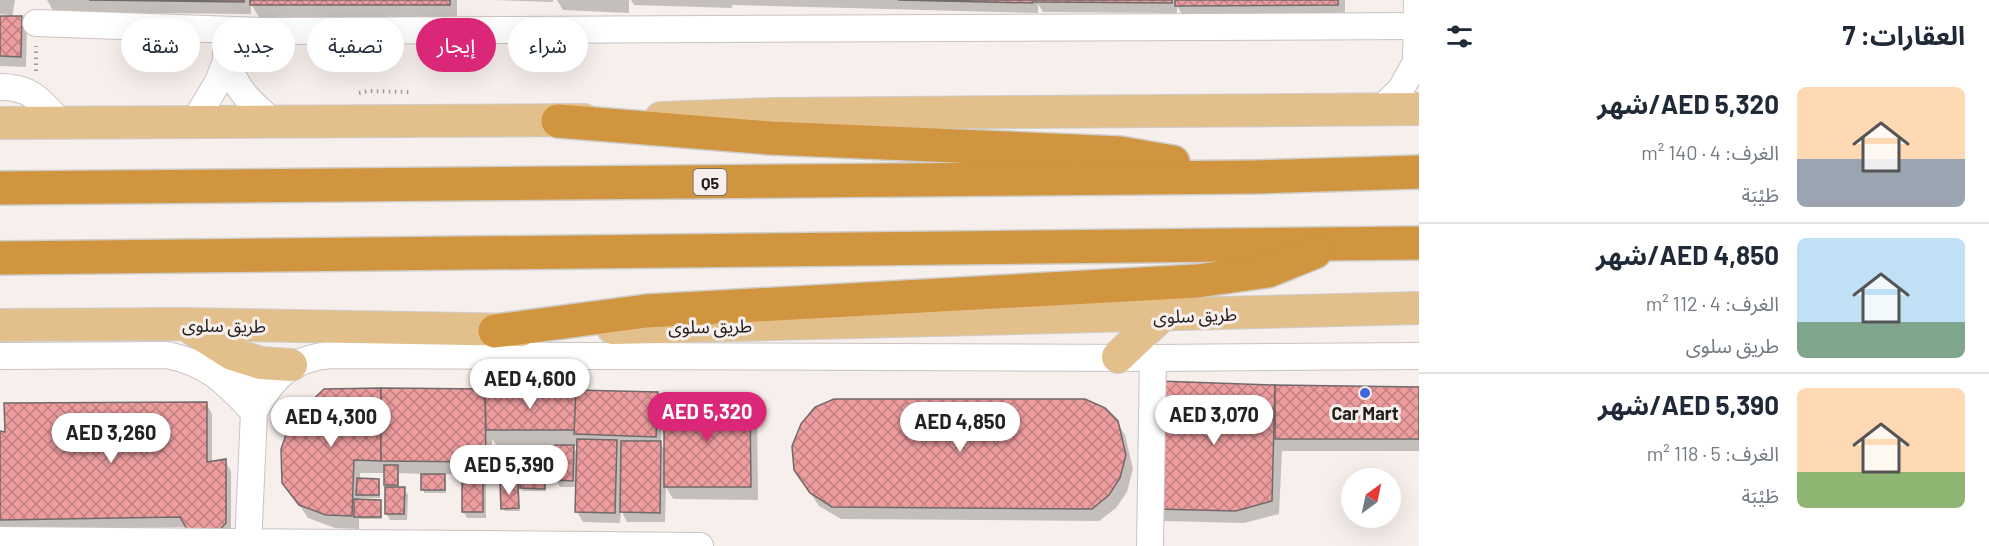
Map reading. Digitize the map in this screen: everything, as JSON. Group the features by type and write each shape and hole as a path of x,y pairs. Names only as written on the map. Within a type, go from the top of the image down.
{"highway":[{"path":"558,121 770,138 1120,153 1254,177"},
{"name":"Q5","path":"0,188 1254,177 1419,172"},
{"path":"0,258 1329,246 1419,243"},
{"path":"495,331 646,311 1197,281 1268,271 1329,246"}],"main road":[{"path":"0,123 272,120 558,121 774,114 1419,109"},
{"name":"طريق سلوى","path":"0,326 184,324 495,331 1419,308"},
{"path":"1118,357 1161,316"},
{"path":"184,324 232,354 261,363 291,365"}],"street":[{"path":"1380,110 1401,89 1418,65 1417,0"},
{"path":"36,23 212,30"},
{"path":"295,31 1418,26"},
{"path":"194,122 219,82 222,72"},
{"path":"231,72 244,97 272,120"},
{"path":"0,87 20,88 37,97 61,123"},
{"path":"232,354 246,378 254,412 248,545"},
{"path":"0,356 167,355 188,359 221,379 254,412"},
{"path":"254,412 270,387 291,365 306,359 330,356 1153,358 1419,356"},
{"path":"1150,546 1153,358"},
{"path":"0,540 248,545 699,546"}],"building":[{"path":"89,0 244,0 244,2"},
{"path":"250,0 450,0 450,5 250,5"},
{"path":"898,0 1033,0 1033,3"},
{"path":"1035,0 1172,0 1172,3 1035,2"},
{"path":"1175,0 1338,0 1338,5 1175,6"},
{"path":"0,16 22,16 21,57 0,56"},
{"path":"1158,381 1275,385 1272,501 1236,511 1155,509"},
{"path":"1275,385 1419,387 1419,439 1275,439"},
{"path":"381,388 381,461 354,460 352,516 326,515 299,505 282,483 281,449 291,421 324,389"},
{"path":"381,388 485,389 486,462 381,461"},
{"path":"485,389 576,390 575,430 486,430"},
{"path":"576,390 658,392 656,437 574,434"},
{"path":"664,398 750,398 751,487 664,487"},
{"path":"834,399 1085,399 1105,408 1118,421 1126,455 1120,478 1109,495 1092,509 832,507 810,493 794,470 792,446 801,424 815,407"},
{"path":"207,402 207,462 226,459 226,523 214,536 193,540 180,517 0,520 0,431 5,432 4,403"},
{"path":"577,439 617,440 615,513 575,512"},
{"path":"621,441 661,441 660,513 620,512"},
{"path":"555,445 574,445 573,481 554,480"},
{"path":"384,465 398,465 398,485 384,485"},
{"path":"462,472 483,472 483,512 462,512"},
{"path":"520,472 545,473 545,489 520,488"},
{"path":"421,474 445,474 445,490 421,490"},
{"path":"357,478 379,479 379,495 356,495"},
{"path":"518,482 519,508 501,509 500,483"},
{"path":"385,487 405,487 404,514 385,514"},
{"path":"354,499 381,500 381,517 354,517"}],"place":[{"name":"Car Mart","path":"1365,393"}]}
